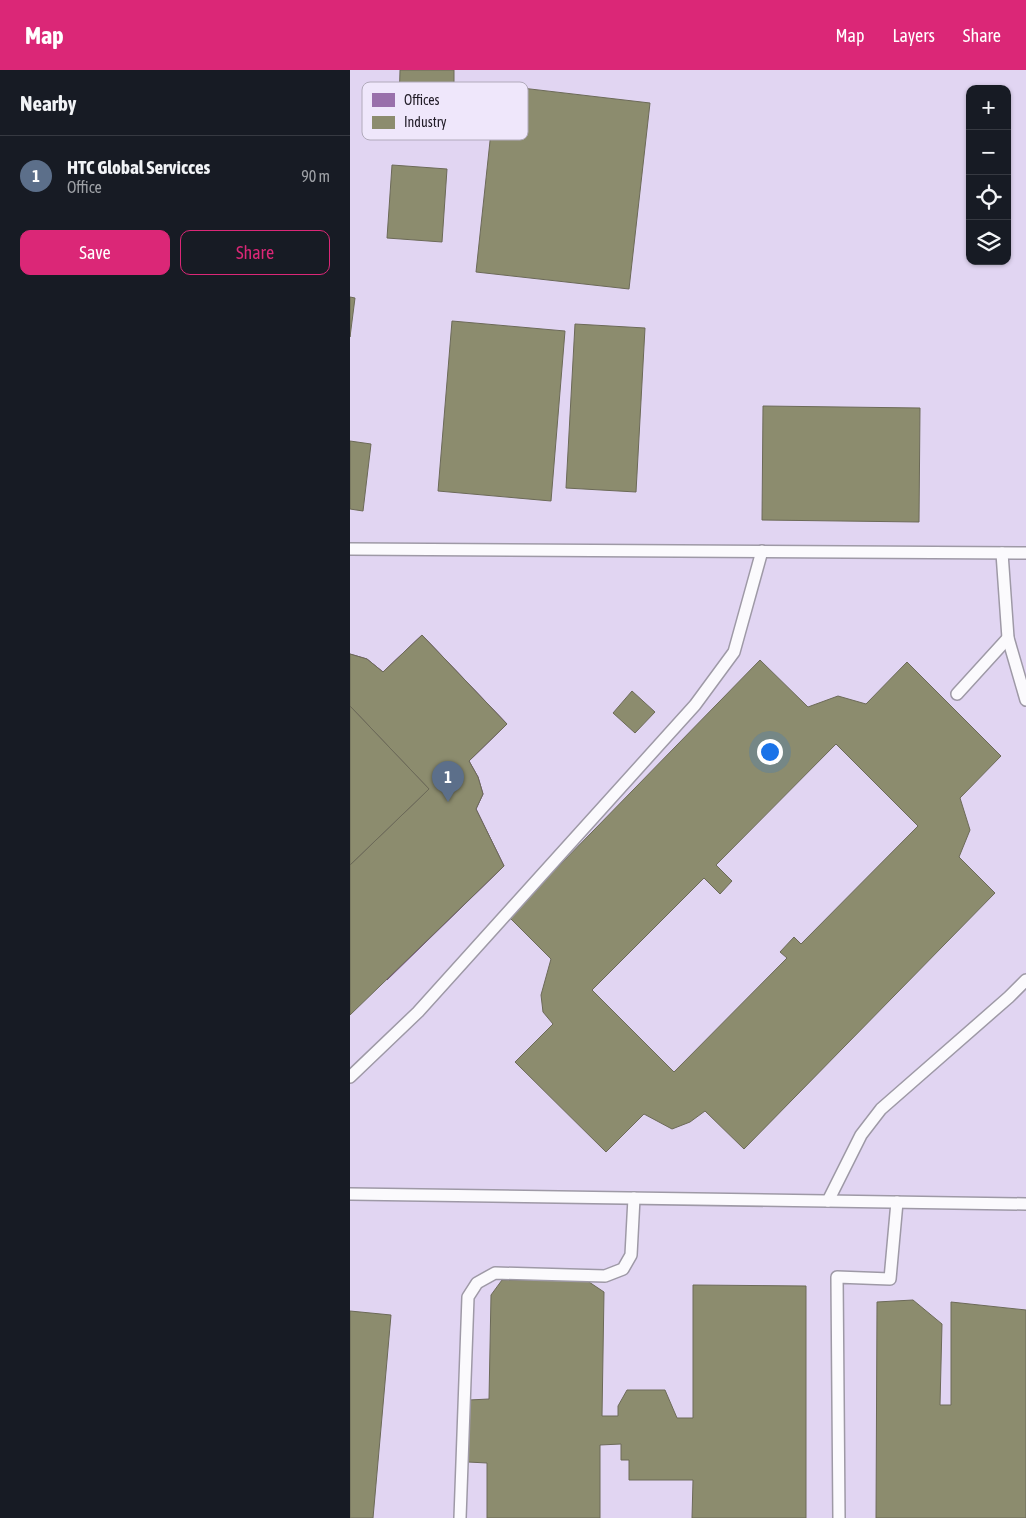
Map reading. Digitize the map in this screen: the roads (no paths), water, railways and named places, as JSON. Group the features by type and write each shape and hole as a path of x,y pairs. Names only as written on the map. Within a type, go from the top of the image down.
{"lane":[{"path":"350,549 1026,553"},
{"path":"350,1077 418,1012 694,705 734,652 762,551"},
{"path":"1002,553 1008,638 1026,700"},
{"path":"957,694 1008,638"},
{"path":"828,1201 862,1135 881,1109 1026,980"},
{"path":"350,1194 1026,1204"},
{"path":"460,1518 468,1297 477,1284 495,1273 605,1276 623,1269 631,1255 634,1198"},
{"path":"839,1518 837,1277 890,1279 897,1202"}],"place":[{"name":"HTC Global Servicces","path":"448,802"}]}
